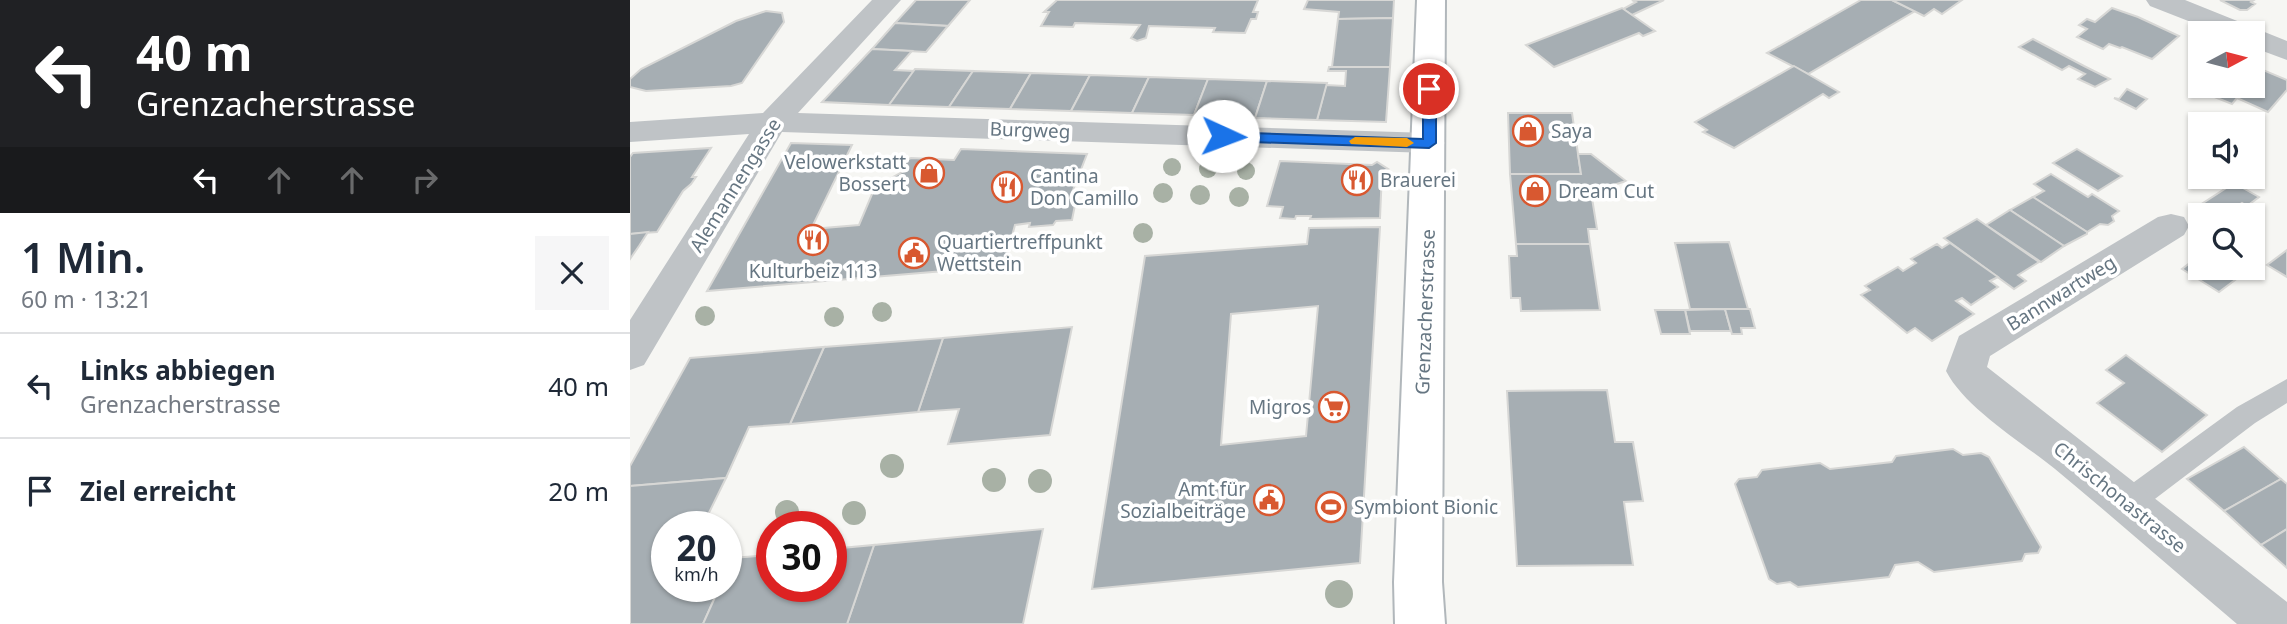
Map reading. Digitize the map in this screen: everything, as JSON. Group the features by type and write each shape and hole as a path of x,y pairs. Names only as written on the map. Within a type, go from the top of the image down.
{"main road":[{"name":"Grenzacherstrasse","path":"1420,624 1418,582 1431,0"}],"street":[{"name":"Alemannengasse","path":"630,354 772,122 887,0"},
{"path":"2160,0 2220,21"},
{"name":"Burgweg","path":"630,132 772,122 1429,143"},
{"name":"Bannwartweg","path":"1966,371 1973,347 2171,226"},
{"name":"Chrischonastrasse","path":"1966,371 1982,388 2129,502 2275,624"}],"lane":[{"path":"2129,502 2246,415 2287,390"}],"building":[{"path":"916,0 970,0 948,26 895,23"},
{"path":"1057,0 1258,0 1253,12 1258,12 1256,19 1251,19 1245,33 1213,32 1215,28 1149,26 1146,38 1137,41 1131,38 1140,25 1075,23 1073,27 1041,26 1049,12 1044,12"},
{"path":"1308,0 1394,0 1393,18 1338,19 1339,12 1304,9"},
{"path":"1632,0 1664,0 1632,15 1623,9 1636,2"},
{"path":"1861,0 1892,0 1915,11 1808,74 1767,53"},
{"path":"1892,0 1962,0 1942,14 1934,9 1924,16"},
{"path":"2220,0 2254,0 2251,2 2255,4 2247,10 2240,10"},
{"path":"1622,8 1655,31 1643,36 1639,33 1554,67 1526,45"},
{"path":"2112,8 2179,36 2152,59 2109,44 2103,49 2077,37 2087,29 2079,25 2087,19 2095,22"},
{"path":"766,11 782,13 784,22 742,83 646,91 630,87 630,79 641,69 736,21"},
{"path":"1393,18 1390,67 1332,67 1338,19"},
{"path":"895,23 948,26 926,52 872,49"},
{"path":"2033,39 2110,79 2095,87 2078,79 2085,74 2069,66 2062,70 2019,47"},
{"path":"872,49 912,51 895,70 914,71 889,105 822,102"},
{"path":"1794,66 1839,92 1829,98 1823,94 1734,148 1703,132 1707,130 1695,122"},
{"path":"1329,67 1390,67 1386,122 1317,120 1326,85 1345,86 1346,71 1328,71"},
{"path":"915,69 973,71 949,107 889,105"},
{"path":"973,71 1031,73 1010,109 949,107"},
{"path":"2265,71 2287,80 2287,90 2268,112 2237,98 2265,98"},
{"path":"1031,73 1090,75 1071,111 1010,109"},
{"path":"1090,75 1149,77 1132,113 1071,111"},
{"path":"1149,77 1208,79 1194,115 1132,113"},
{"path":"1208,79 1267,81 1255,118 1194,115"},
{"path":"1267,81 1327,83 1317,120 1255,118"},
{"path":"2127,89 2147,99 2136,109 2114,98 2119,99"},
{"path":"2217,98 2237,98 2232,104"},
{"path":"1508,113 1572,113 1581,174 1510,174"},
{"path":"791,143 852,145 811,229 859,225 875,187 902,172 899,168 902,162 911,158 954,160 961,149 1087,154 1070,198 1076,200 1072,220 1056,221 1053,225 1015,225 1004,266 707,291"},
{"path":"711,148 692,177 696,177 683,191 657,232 630,234 630,157 633,153"},
{"path":"2077,149 2122,176 2098,191 2053,163"},
{"path":"1578,154 1591,154 1626,181 1591,192 1597,229 1588,229 1590,244 1516,244 1510,174 1581,174"},
{"path":"1280,161 1372,165 1377,162 1388,169 1382,172 1380,218 1280,218 1283,207 1267,206"},
{"path":"2051,174 2088,197 2092,194 2119,211 2112,216 2114,221 2108,225 2100,224 2087,232 2033,197 2044,191 2034,184"},
{"path":"2225,189 2245,189 2259,197 2251,203 2203,203"},
{"path":"2033,197 2087,234 2064,246 2010,210"},
{"path":"2010,210 2064,246 2041,262 1986,225"},
{"path":"1977,219 2039,262 2018,275 2026,281 2014,289 1944,238"},
{"path":"1380,227 1360,563 1092,589 1145,256 1307,244 1309,228","holes":["1318,306 1306,436 1221,445 1231,314"]},
{"path":"648,232 639,246 630,259 630,234"},
{"path":"1729,242 1748,309 1690,309 1675,243"},
{"path":"1950,243 1998,277 1990,281 1998,287 1971,305 1962,298 1956,301 1974,314 1932,341 1915,328 1907,333 1861,295 1870,290 1865,286 1898,267 1903,271 1916,263 1911,259 1937,244 1942,248"},
{"path":"1516,244 1590,244 1600,310 1521,311 1520,298 1511,298 1509,256 1517,256"},
{"path":"2287,250 2287,277 2267,265"},
{"path":"2200,280 2235,280 2219,292"},
{"path":"1725,309 1731,331 1690,331 1685,310"},
{"path":"1725,309 1750,309 1755,328 1741,328 1742,334 1732,334"},
{"path":"1655,310 1685,310 1690,334 1661,334"},
{"path":"1072,327 1050,435 948,444 959,409 918,412 943,338"},
{"path":"943,338 918,412 790,424 824,347"},
{"path":"824,347 790,424 749,427 726,478 630,486 630,466 690,358"},
{"path":"2126,355 2207,415 2162,452 2097,403 2124,383 2106,370"},
{"path":"1607,390 1615,442 1633,442 1643,501 1624,502 1633,565 1517,566 1507,391"},
{"path":"2244,447 2281,479 2224,511 2187,479"},
{"path":"1953,449 1963,455 1981,453 1989,457 2041,547 2038,553 2025,554 2022,561 1934,572 1918,562 1895,565 1889,577 1798,587 1790,582 1777,584 1769,579 1735,484 1739,479 1757,477 1762,470 1820,463 1830,469 1892,462 1896,456"},
{"path":"726,478 710,511 651,511 651,602 713,602 703,624 630,624 630,486"},
{"path":"2281,479 2287,484 2287,529 2261,545 2224,511"},
{"path":"1043,529 1023,624 847,624 874,545"},
{"path":"2287,529 2287,568 2261,545"},
{"path":"874,545 847,624 703,624 713,602 742,602 742,557 756,556 756,602 847,602 847,548"}],"slow traffic":[{"path":"1355,141 1407,143"}],"place":[{"name":"Saya","path":"1528,131"},
{"name":"Velowerkstatt Bossert","path":"929,173"},
{"name":"Brauerei","path":"1357,180"},
{"name":"Cantina Don Camillo","path":"1007,187"},
{"name":"Dream Cut","path":"1535,191"},
{"name":"Kulturbeiz 113","path":"813,240"},
{"name":"Quartiertreffpunkt Wettstein","path":"914,253"},
{"name":"Migros","path":"1334,407"},
{"name":"Amt für Sozialbeiträge","path":"1269,500"},
{"name":"Symbiont Bionic","path":"1331,507"}],"route":[{"path":"1223,136 1429,143 1429,89"}]}
